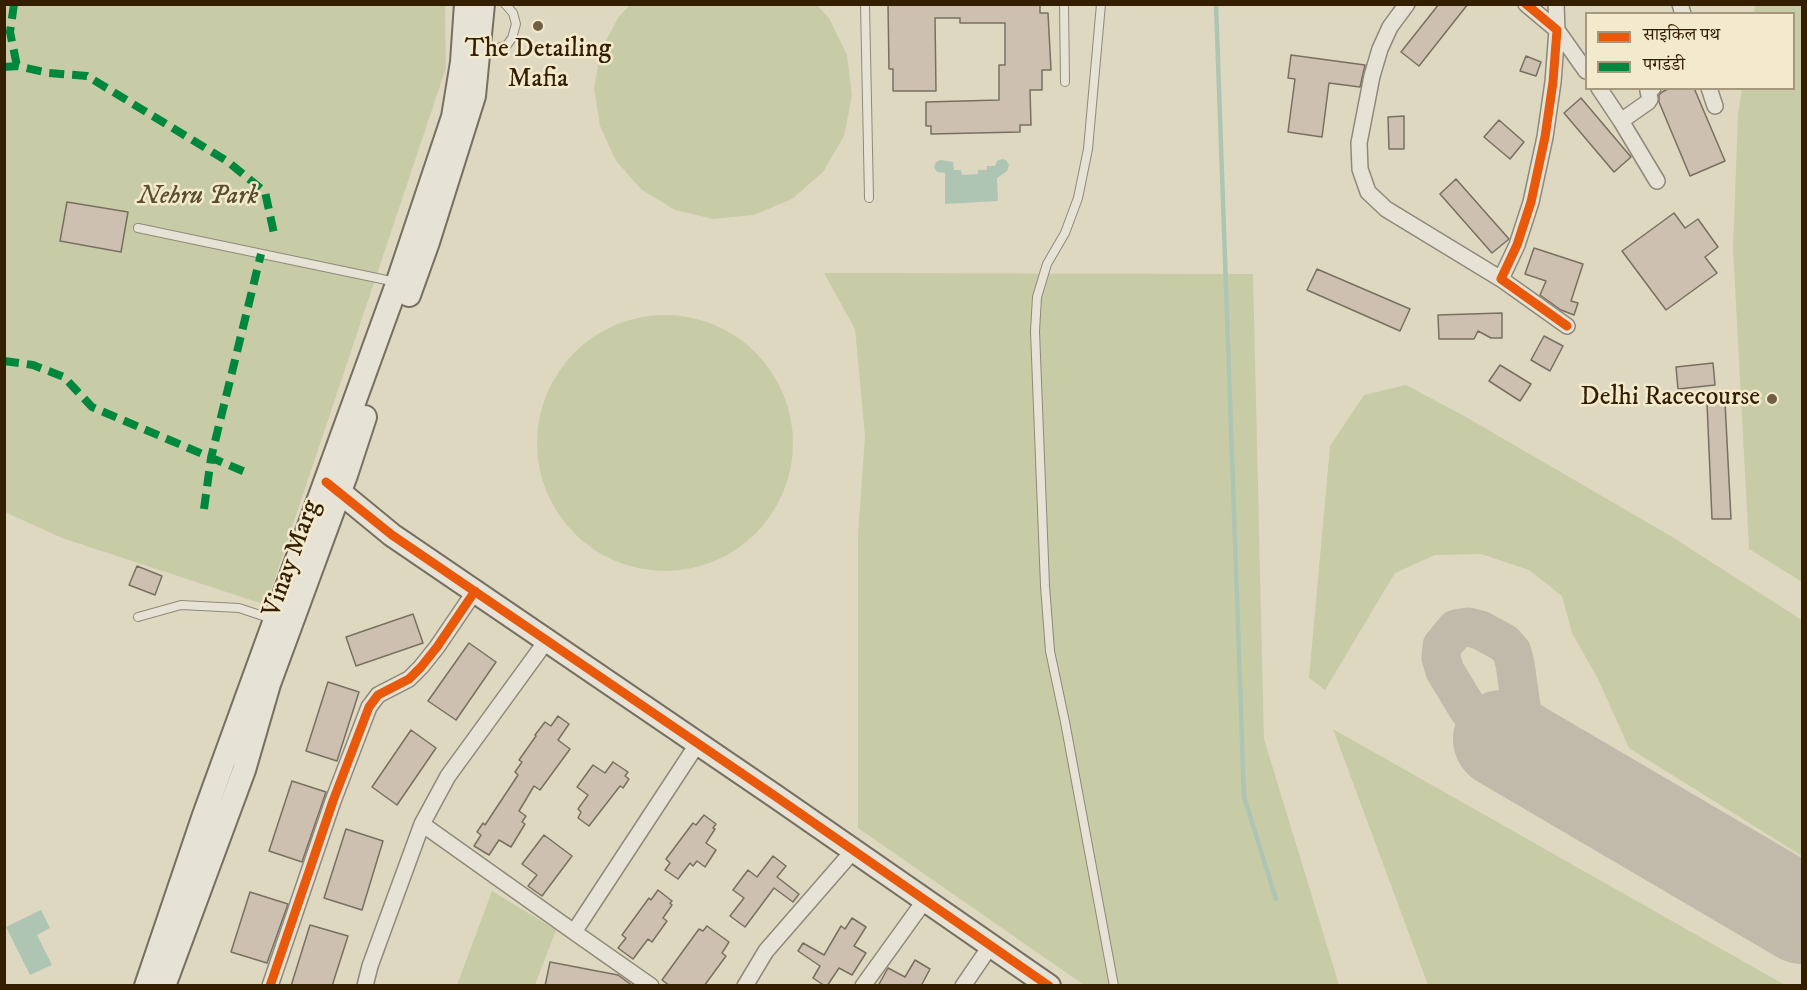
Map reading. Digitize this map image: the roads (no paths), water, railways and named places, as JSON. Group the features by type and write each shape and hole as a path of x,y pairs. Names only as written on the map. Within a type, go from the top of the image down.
{"main road":[{"name":"Vinay Marg","path":"164,986 244,770 269,684 397,282 453,117 462,62 466,4"},
{"name":"Vinay Marg","path":"146,986 204,814 276,620 333,487 397,327 428,242 474,96 483,4"},
{"path":"333,487 392,535 1049,986"}],"street":[{"path":"1407,4 1390,27 1380,49 1372,76 1359,143 1360,169 1368,192 1386,209 1501,279 1567,326"},
{"path":"1526,4 1557,30 1585,68"},
{"path":"1501,279 1517,245 1531,202 1545,137 1553,82 1557,30 1556,4"},
{"path":"1600,90 1657,181"},
{"path":"1621,121 1648,102 1649,90"},
{"path":"1710,90 1714,106"},
{"path":"270,986 333,801 369,707 378,695 409,679 421,667 475,591"},
{"path":"365,986 370,966 422,824 448,776 547,640"},
{"path":"574,932 698,743"},
{"path":"422,824 651,986"},
{"path":"745,986 766,951 853,850"},
{"path":"863,986 925,900"},
{"path":"963,986 991,945"}],"lane":[{"path":"479,55 507,45 512,38 516,24 513,13 505,4"},
{"path":"866,4 869,198"},
{"path":"1064,4 1065,82"},
{"path":"1101,4 1088,149 1078,198 1065,233 1047,264 1037,297 1035,331 1045,586 1050,651 1114,986"},
{"path":"138,228 397,282"},
{"path":"138,617 180,605 239,608 276,620"}],"waterway":[{"path":"1216,4 1244,797 1276,899"}],"place":[{"name":"The Detailing Mafia","path":"538,26"},
{"name":"Delhi Racecourse","path":"1772,399"}],"park label":[{"name":"Nehru Park","path":"198,198"}]}
